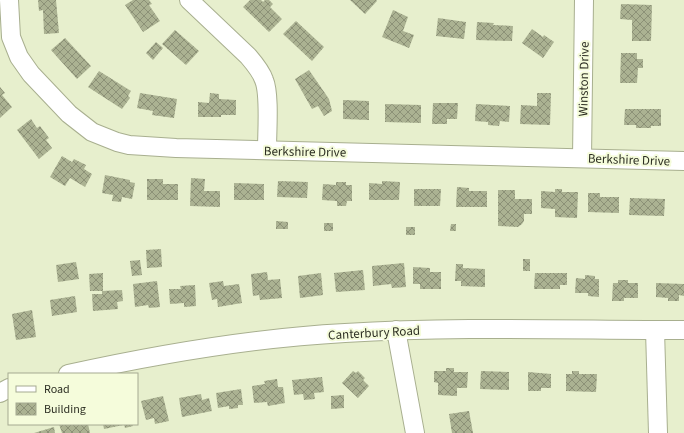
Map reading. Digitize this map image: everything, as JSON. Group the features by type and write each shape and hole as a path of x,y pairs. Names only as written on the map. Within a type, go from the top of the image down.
{"street":[{"name":"Berkshire Drive","path":"8,0 12,37 19,57 31,74 69,114 92,132 129,145 176,148 684,161"},
{"path":"189,0 248,56 264,79 267,90 267,150"},
{"name":"Winston Drive","path":"582,158 584,0"},
{"name":"Canterbury Road","path":"72,373 125,361 239,343 344,333 465,328 684,330"},
{"path":"396,330 415,433"},
{"path":"655,330 658,433"}],"building":[{"path":"38,0 56,0 59,33 44,34 43,10 39,11"},
{"path":"133,0 149,0 152,4 149,5 160,21 143,32 125,5"},
{"path":"250,0 261,0 263,2 265,0 269,0 273,4 270,7 282,19 269,32 243,7"},
{"path":"350,0 376,0 377,1 365,14"},
{"path":"621,4 652,5 651,41 632,41 632,20 620,19"},
{"path":"393,10 408,17 403,31 414,35 409,48 382,37"},
{"path":"438,18 466,22 464,39 436,36"},
{"path":"296,21 324,47 312,61 283,34"},
{"path":"477,22 494,23 493,25 513,26 512,41 476,40"},
{"path":"532,29 543,37 544,35 554,42 543,58 522,43"},
{"path":"175,30 199,51 186,65 162,44"},
{"path":"65,38 91,66 77,79 51,50"},
{"path":"156,42 163,48 153,60 146,53"},
{"path":"621,53 637,53 637,59 643,59 643,68 638,68 637,83 620,83"},
{"path":"309,70 329,99 332,111 324,116 318,106 312,109 295,79"},
{"path":"99,71 131,91 128,96 130,98 122,109 88,87"},
{"path":"0,87 5,93 2,95 12,107 0,118"},
{"path":"140,93 177,99 174,118 152,115 153,111 137,108"},
{"path":"210,93 219,94 219,99 236,100 236,115 221,115 221,117 198,117 198,102 209,103"},
{"path":"537,93 551,93 550,125 520,124 521,105 537,106"},
{"path":"343,100 369,101 369,120 343,119"},
{"path":"433,103 458,103 457,119 447,119 447,124 432,124"},
{"path":"385,104 421,105 421,123 385,122"},
{"path":"476,104 510,106 509,122 500,121 499,126 488,125 488,122 475,121"},
{"path":"625,109 661,109 661,126 636,128 636,125 624,125"},
{"path":"31,119 37,128 40,126 49,138 46,140 52,148 39,159 17,130"},
{"path":"62,156 72,162 74,159 86,165 84,169 92,174 85,187 70,178 65,186 50,177"},
{"path":"105,175 130,180 130,182 135,183 132,199 122,197 121,202 112,201 113,195 102,193"},
{"path":"191,178 205,179 204,191 220,191 220,207 190,206"},
{"path":"147,179 163,179 163,184 178,184 178,200 147,200"},
{"path":"278,181 308,182 307,198 277,197"},
{"path":"382,181 400,182 399,200 369,200 369,183 382,184"},
{"path":"336,182 346,182 346,185 352,185 352,201 347,201 346,206 337,206 337,201 322,200 323,184 336,185"},
{"path":"234,183 264,184 264,200 234,200"},
{"path":"457,187 469,188 469,191 487,191 487,207 456,207"},
{"path":"414,189 441,189 440,206 414,206"},
{"path":"555,189 562,189 562,192 578,192 577,218 555,217 555,209 541,208 541,191 555,192"},
{"path":"498,190 515,190 515,199 532,199 532,214 524,214 524,221 518,227 498,226"},
{"path":"588,193 600,193 600,197 619,197 619,213 588,212"},
{"path":"630,198 665,199 664,216 629,215"},
{"path":"276,221 288,222 288,229 276,229"},
{"path":"324,223 333,223 333,231 324,231"},
{"path":"451,224 456,224 456,231 450,231"},
{"path":"406,227 415,227 415,235 406,235"},
{"path":"161,249 162,267 147,268 146,250"},
{"path":"523,259 530,259 530,271 523,271"},
{"path":"140,260 142,275 132,276 130,261"},
{"path":"76,262 79,279 58,282 56,265"},
{"path":"404,263 406,287 392,288 391,284 373,286 372,266"},
{"path":"456,264 463,264 463,268 485,269 485,287 461,286 461,281 455,281"},
{"path":"413,267 430,268 430,272 441,272 441,289 420,289 420,284 413,284"},
{"path":"363,270 365,290 336,292 334,273"},
{"path":"267,272 268,280 280,279 282,298 260,300 259,295 253,296 251,274"},
{"path":"103,273 103,291 90,291 89,274"},
{"path":"321,273 323,295 300,298 298,276"},
{"path":"535,273 567,273 567,285 560,285 560,289 534,289"},
{"path":"585,275 595,276 595,279 599,279 599,297 588,296 588,293 575,293 576,278 585,279"},
{"path":"618,280 628,280 628,283 638,283 638,298 624,298 624,301 612,301 613,283 618,283"},
{"path":"157,281 160,307 149,308 148,305 135,307 133,284"},
{"path":"223,281 224,286 239,284 242,303 218,307 217,299 212,300 209,283"},
{"path":"656,283 684,284 684,296 679,295 679,301 668,301 668,298 656,297"},
{"path":"195,285 196,306 184,307 184,303 170,304 169,289 181,289 180,286"},
{"path":"122,290 123,301 117,302 118,309 93,311 92,294 102,294 102,291"},
{"path":"75,296 77,312 52,316 50,300"},
{"path":"32,310 36,337 16,340 12,314"},
{"path":"446,368 454,368 454,372 468,372 467,388 457,388 457,396 438,395 438,383 434,382 434,371 446,371"},
{"path":"353,371 356,373 358,371 365,378 363,380 369,386 358,398 342,383"},
{"path":"481,371 509,372 509,390 480,389"},
{"path":"572,371 579,371 579,374 597,374 596,392 566,391 566,374 572,374"},
{"path":"528,372 551,374 551,388 541,388 541,391 528,391"},
{"path":"322,377 324,392 314,393 315,399 304,400 303,394 294,395 292,380"},
{"path":"277,379 278,387 283,387 285,403 268,406 267,402 254,403 252,386 265,384 264,381"},
{"path":"241,389 243,405 238,405 238,408 229,409 229,406 218,408 216,393"},
{"path":"201,394 202,400 209,398 212,411 182,417 179,398"},
{"path":"344,395 344,408 331,409 331,396"},
{"path":"163,396 169,421 155,424 154,418 146,420 141,401"},
{"path":"469,411 473,433 452,433 449,414"},
{"path":"59,425 88,425 90,433 62,433"},
{"path":"103,425 123,425 104,429"},
{"path":"124,425 133,426 125,428"},
{"path":"54,427 55,433 34,433"}]}
